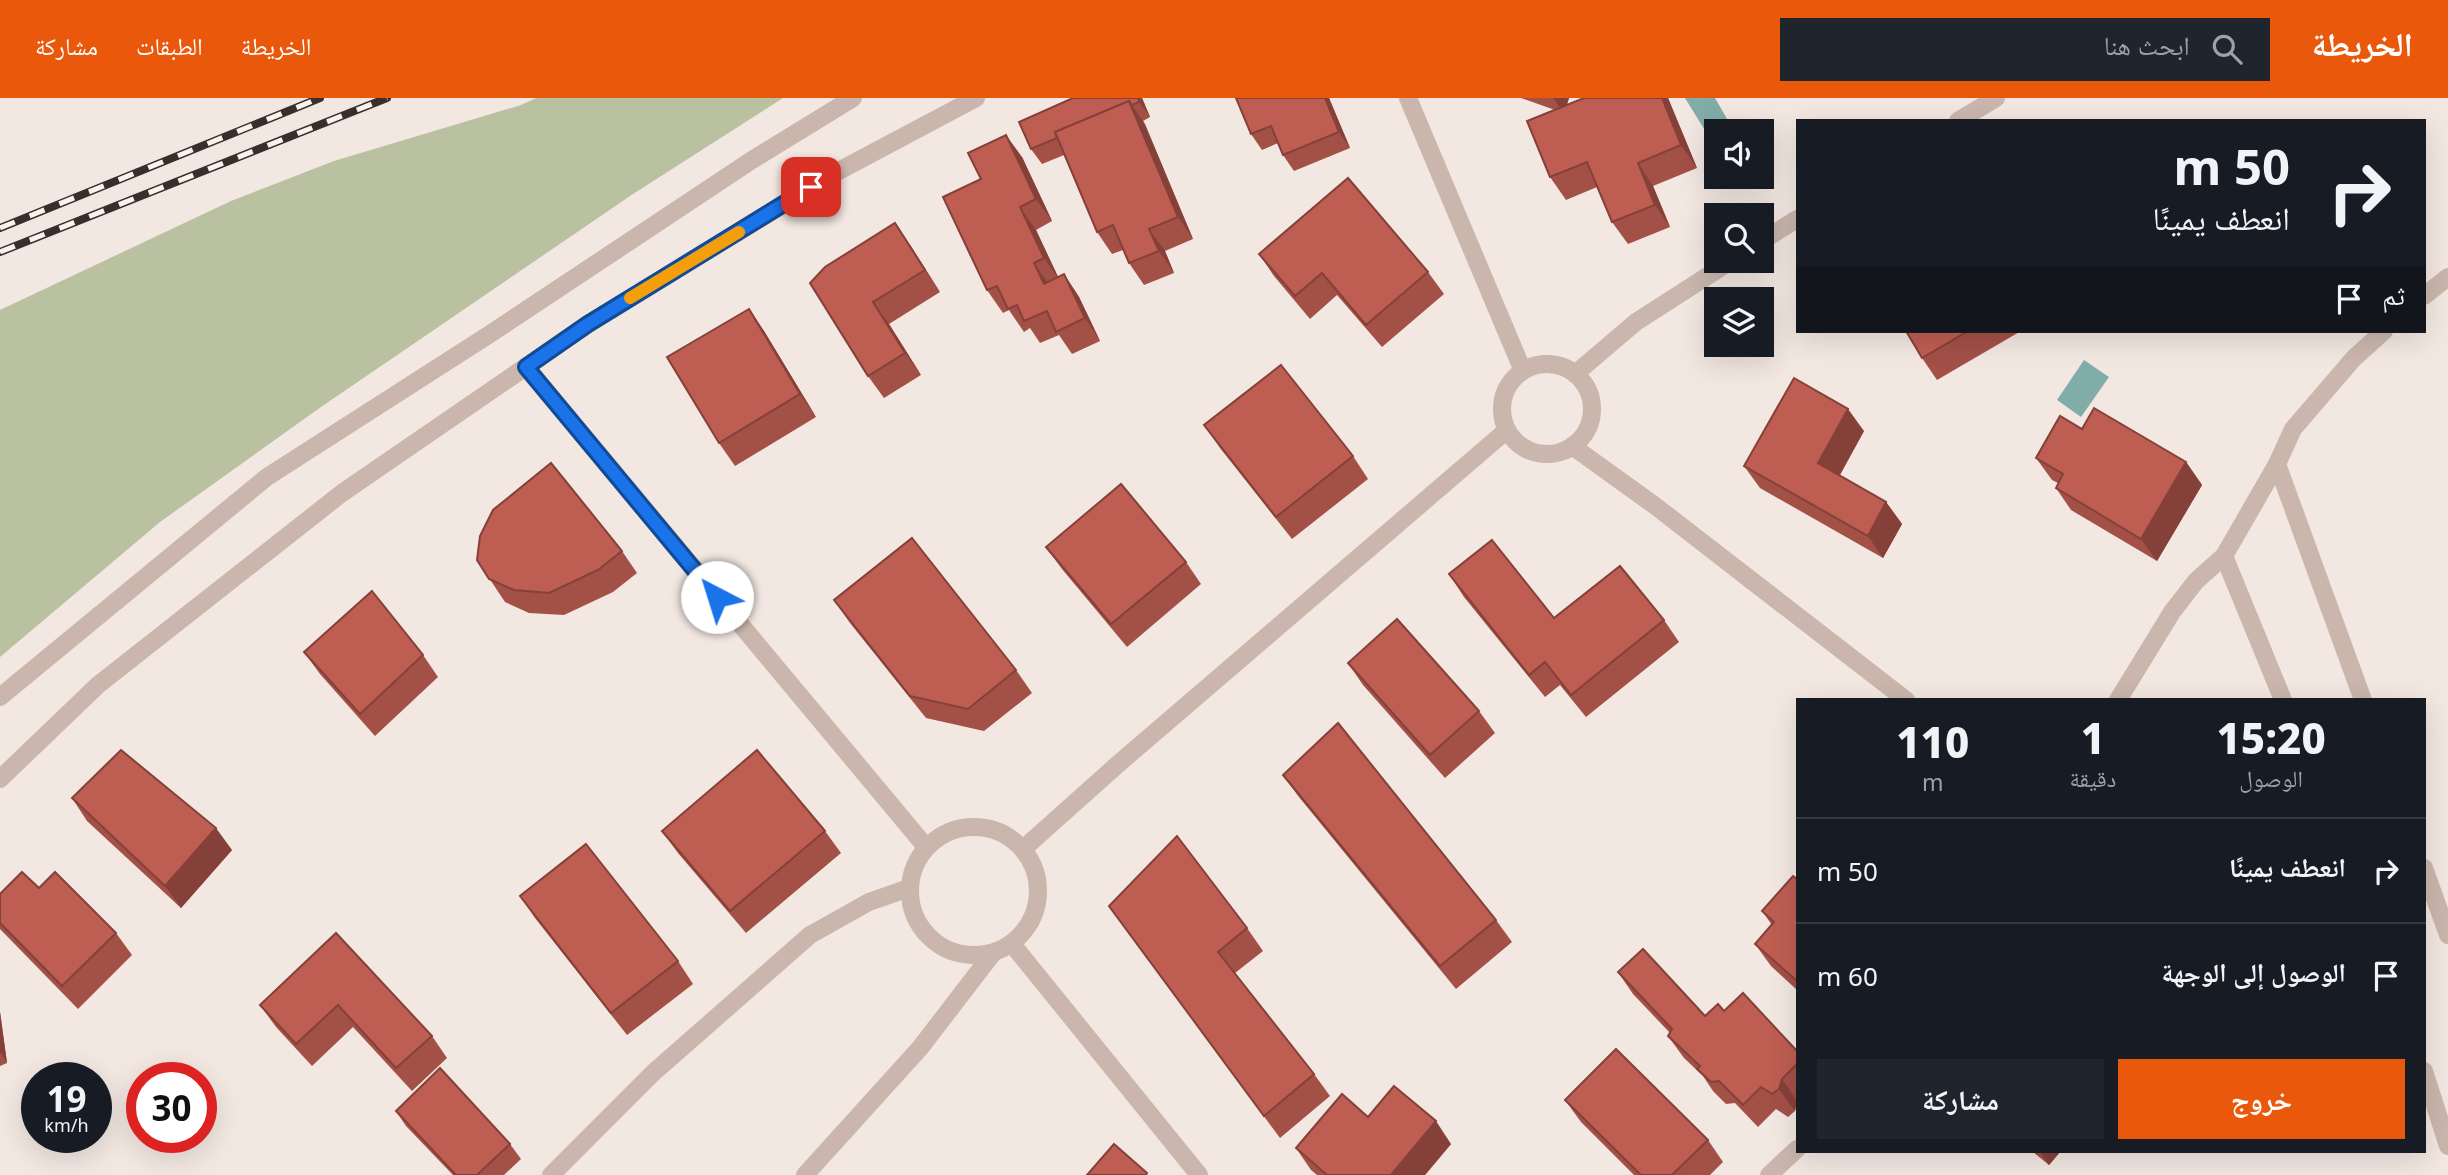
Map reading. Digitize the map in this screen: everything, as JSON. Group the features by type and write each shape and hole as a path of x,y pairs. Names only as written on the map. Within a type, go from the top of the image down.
{"street":[{"path":"0,697 267,477 502,326 752,160 853,98"},
{"path":"0,779 98,685 342,493 588,324 834,174 976,98"},
{"path":"1408,98 1523,371"},
{"path":"1961,119 1996,98"},
{"path":"1774,233 1796,220"},
{"path":"1575,374 1636,322 1712,273"},
{"path":"2426,294 2448,277"},
{"path":"2119,698 2172,612 2196,581 2224,556 2277,464 2293,429 2354,358 2382,333"},
{"path":"1550,364 1575,374 1590,397 1592,411 1590,425 1583,437 1558,453 1543,454 1522,446 1507,430 1502,414 1503,397 1511,382 1523,371 1536,365 1550,364"},
{"path":"526,367 926,847"},
{"path":"1023,849 1127,756 1507,430"},
{"path":"1572,446 1654,505 1903,698"},
{"path":"2277,464 2362,698"},
{"path":"2224,556 2282,698"},
{"path":"964,827 986,827 1006,835 1023,849 1034,867 1038,888 1036,909 1027,929 1012,944 993,953 972,956 952,952 934,942 919,927 911,908 909,888 914,866 926,847 943,834 964,827"},
{"path":"2426,874 2448,935"},
{"path":"551,1175 653,1073 810,935 869,902 909,888"},
{"path":"1012,944 1199,1175"},
{"path":"804,1175 920,1048 993,953"},
{"path":"2426,1077 2448,1146"},
{"path":"1769,1175 1796,1150"}],"green space":[{"path":"536,98 783,98 633,194 321,407 160,522 0,657 0,310 231,201 334,161 521,105"}],"water":[{"path":"1685,98 1715,98 1727,119 1704,119 1704,129"},
{"path":"2084,360 2109,377 2081,417 2057,400"}],"building":[{"path":"1073,98 1138,98 1139,102 1132,105 1129,101 1055,132 1057,138 1031,149 1019,122"},
{"path":"1236,98 1325,98 1339,132 1283,155 1271,126 1251,134"},
{"path":"1584,98 1662,98 1681,145 1638,163 1655,205 1612,222 1587,162 1550,177 1527,121"},
{"path":"1129,101 1178,217 1149,229 1159,251 1129,263 1113,225 1097,232 1055,132"},
{"path":"1006,135 1036,199 1020,207 1044,258 1034,263 1044,284 1064,274 1085,318 1056,332 1047,311 1024,321 1017,305 1008,309 997,286 987,290 943,197 981,179 968,153"},
{"path":"1348,178 1428,272 1366,325 1322,273 1295,296 1259,254"},
{"path":"895,223 925,270 873,302 905,353 868,376 810,283 825,267"},
{"path":"749,309 800,394 719,443 667,357"},
{"path":"1907,333 1965,333 1922,358"},
{"path":"1281,365 1353,456 1276,517 1204,425"},
{"path":"1794,378 1848,409 1818,463 1886,502 1868,536 1744,466"},
{"path":"2094,408 2186,462 2141,539 2056,488 2063,474 2036,458 2060,416 2082,429"},
{"path":"551,463 622,551 598,570 549,593 514,590 489,579 477,560 480,536 493,510"},
{"path":"1121,484 1186,562 1111,624 1046,547"},
{"path":"912,538 1016,670 968,709 910,696 834,600"},
{"path":"1492,540 1554,618 1620,566 1664,620 1571,695 1545,662 1529,675 1449,574"},
{"path":"372,591 423,655 360,714 304,652"},
{"path":"1397,619 1479,711 1430,755 1348,663"},
{"path":"1338,723 1496,920 1440,966 1283,775"},
{"path":"121,750 216,828 165,886 72,798"},
{"path":"757,750 825,831 730,911 662,831"},
{"path":"1177,836 1247,928 1218,952 1314,1074 1264,1116 1109,906"},
{"path":"586,844 678,961 611,1013 520,896"},
{"path":"22,872 39,888 55,872 116,933 62,986 0,923 0,894"},
{"path":"1793,876 1796,878 1796,980 1755,944 1774,922 1762,911"},
{"path":"336,933 432,1036 396,1068 338,1005 296,1044 260,1005"},
{"path":"1643,949 1705,1016 1718,1004 1724,1011 1743,993 1796,1050 1796,1065 1782,1079 1779,1089 1772,1094 1761,1087 1743,1105 1719,1081 1711,1082 1697,1069 1700,1066 1668,1036 1672,1029 1618,972"},
{"path":"1616,1049 1708,1140 1672,1175 1641,1175 1565,1100"},
{"path":"440,1068 510,1144 477,1175 456,1175 396,1111"},
{"path":"1394,1086 1436,1121 1391,1175 1327,1175 1296,1148 1342,1094 1368,1117"},
{"path":"1114,1144 1147,1173 1146,1175 1087,1175"}],"railway":[{"path":"0,228 320,98"},
{"path":"0,252 387,98"}],"slow traffic":[{"path":"630,298 739,232"}],"route":[{"path":"717,597 526,367 588,324 811,187"}]}
